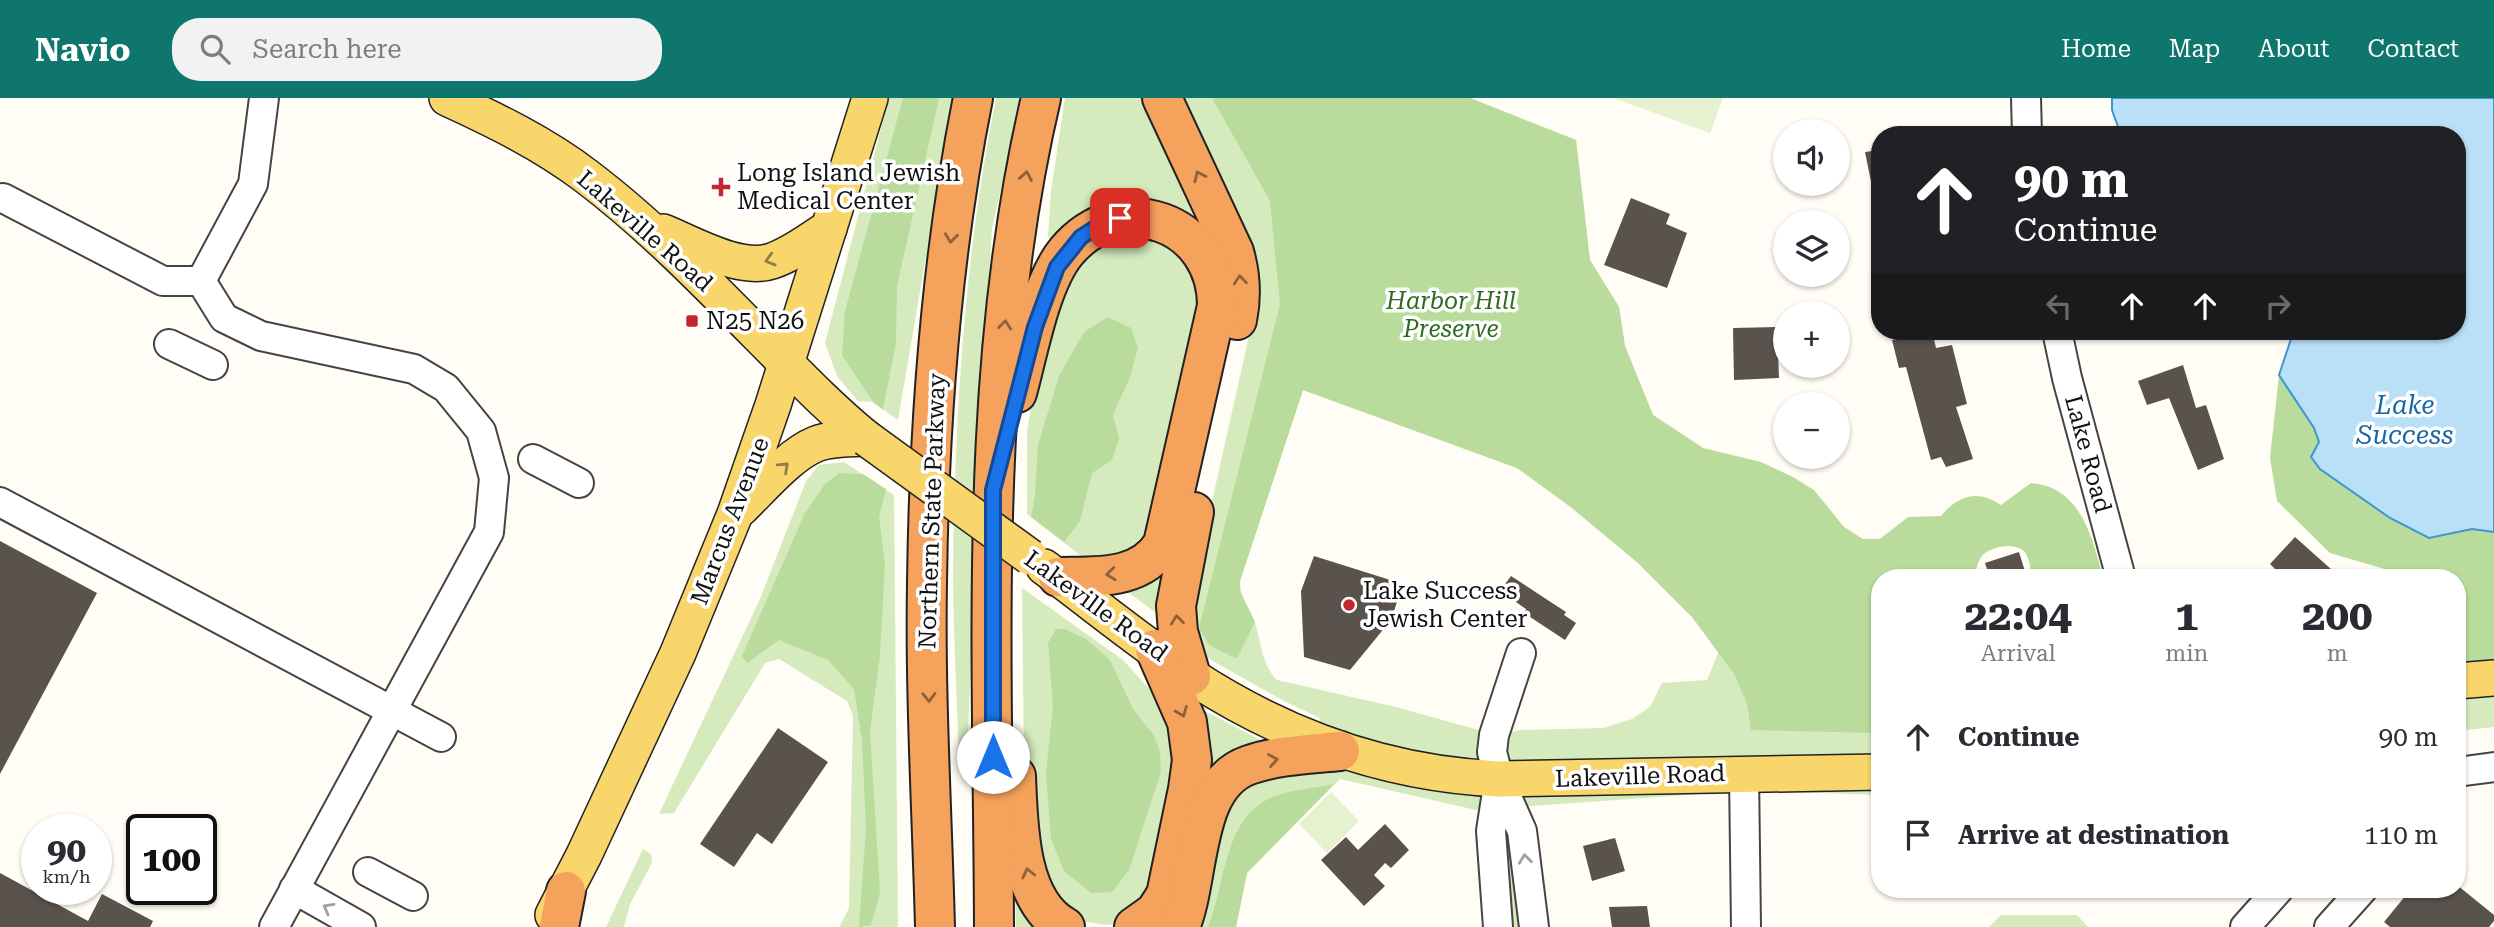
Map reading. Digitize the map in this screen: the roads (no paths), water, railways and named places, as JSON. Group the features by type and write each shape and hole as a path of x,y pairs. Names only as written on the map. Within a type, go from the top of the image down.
{"highway":[{"name":"Northern State Parkway","path":"935,927 927,584 933,407 957,192 974,98"},
{"path":"994,927 993,490 1006,316 1015,243 1041,98"},
{"path":"1162,98 1228,237 1241,279 1240,308 1175,606 1178,632 1192,676"},
{"path":"993,490 1035,327 1062,258 1090,230 1120,218 1150,220 1182,233 1197,246 1208,262 1214,278 1217,306 1163,544 1150,560 1133,570 1111,575 1044,567"},
{"path":"992,565 1013,673 1016,780 1028,877 1037,901 1051,918 1065,927"},
{"path":"1134,927 1155,912 1166,895 1192,760 1187,722 1155,649"},
{"path":"1180,927 1192,888 1206,817 1212,799 1222,784 1238,771 1256,763 1340,751"},
{"path":"914,927 930,767"}],"main road":[{"name":"Lakeville Road","path":"447,98 506,126 584,174 643,224 827,405 866,438 1192,676 1272,722 1340,751 1388,765 1472,778 1871,772"},
{"name":"Marcus Avenue","path":"547,927 562,909 678,653 735,514 786,364 870,98"},
{"path":"643,224 737,261 755,264 784,256 830,228"},
{"path":"735,514 790,461 808,448 838,439 866,438"},
{"path":"2466,680 2494,678"}],"street":[{"path":"201,281 253,184 264,98"},
{"path":"2026,98 2027,126"},
{"path":"3,198 163,281 201,281"},
{"path":"201,281 224,318 261,336 414,369 446,388 481,431 494,478 489,532 276,926"},
{"name":"Lake Road","path":"2059,340 2119,569"},
{"path":"169,344 213,365"},
{"path":"533,459 579,483"},
{"path":"0,502 441,737"},
{"path":"1521,653 1493,735 1492,752 1499,779 1522,831 1534,927"},
{"path":"1744,773 1746,927"},
{"path":"1498,927 1491,831 1499,779"},
{"path":"368,872 413,896"},
{"path":"294,889 361,927"},
{"path":"2245,927 2271,898"},
{"path":"2329,927 2355,898"}],"water":[{"name":"Lake Success","path":"2112,98 2494,98 2494,532 2472,529 2429,538 2390,518 2320,469 2311,457 2319,442 2314,428 2279,375 2291,340 2466,340 2466,126 2118,126 2112,110"}],"place":[{"name":"Long Island Jewish Medical Center","path":"721,187"},
{"name":"N25 N26","path":"692,321"},
{"name":"Lake Success Jewish Center","path":"1349,605"}],"park label":[{"name":"Harbor Hill Preserve","path":"1451,315"}]}
